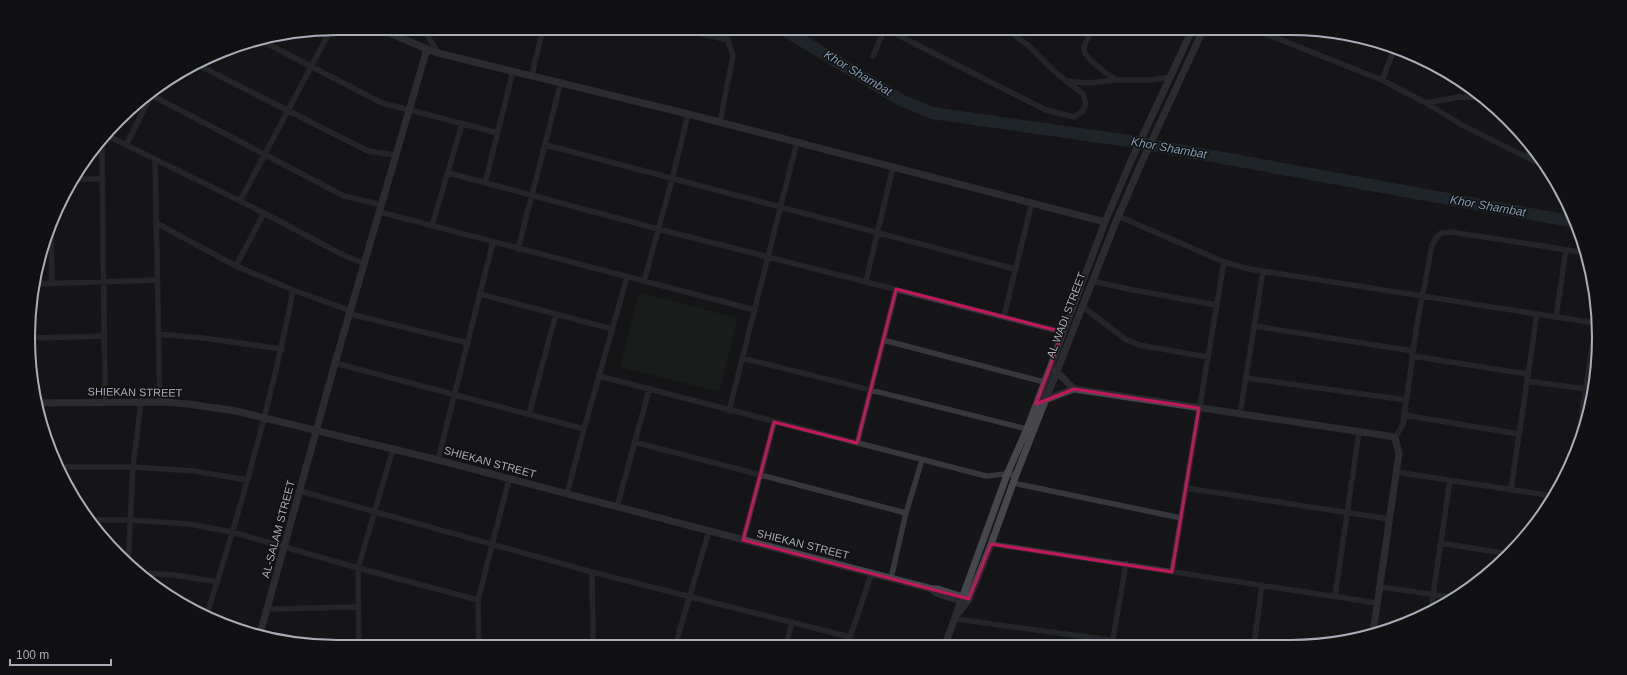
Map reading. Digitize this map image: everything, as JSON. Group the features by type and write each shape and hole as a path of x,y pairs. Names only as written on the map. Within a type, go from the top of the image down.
{"street":[{"path":"394,35 438,52 532,74 1105,222"},
{"path":"427,35 438,52"},
{"path":"532,74 541,35"},
{"path":"708,35 728,40"},
{"path":"720,122 733,56 726,35"},
{"path":"873,56 882,35"},
{"path":"899,35 1046,110 1074,117 1082,112 1086,104 1083,94 1065,81 1029,46 1014,35"},
{"path":"1090,35 1084,46 1084,51 1087,57 1116,80"},
{"name":"AL WADI STREET","path":"965,600 1008,472 1027,429 1105,222 1130,163 1190,35"},
{"name":"AL WADI STREET","path":"947,640 991,544 1016,475 1047,399 1056,371 1118,216 1201,35"},
{"path":"1269,35 1382,80 1426,103 1468,128 1535,161"},
{"path":"240,201 328,36"},
{"path":"267,43 382,103 498,133"},
{"name":"AL-SALAM STREET","path":"261,630 318,430 335,364 427,49"},
{"path":"1382,80 1393,53"},
{"path":"202,67 368,151 396,155"},
{"path":"485,183 513,70"},
{"path":"1065,81 1088,83 1116,80 1152,80 1170,77"},
{"path":"518,249 561,82"},
{"path":"156,96 344,196 382,205"},
{"path":"1426,103 1459,97 1473,98"},
{"path":"126,145 146,104"},
{"path":"644,281 672,180 688,114"},
{"path":"432,226 462,124"},
{"path":"111,137 264,213 341,254 365,264"},
{"path":"729,411 798,142"},
{"path":"546,145 672,180 781,207 1015,270"},
{"path":"102,148 106,402"},
{"path":"1527,157 1529,153"},
{"path":"155,159 160,402"},
{"path":"866,281 893,167"},
{"path":"448,173 658,229 896,288 1063,332"},
{"path":"80,179 103,179"},
{"path":"1004,316 1032,202"},
{"path":"380,212 754,310"},
{"path":"236,266 264,213"},
{"path":"1118,216 1224,262 1263,271 1591,322"},
{"path":"156,224 236,266 350,312 468,343"},
{"path":"1374,628 1399,453 1395,438 1403,424 1412,354 1432,245 1441,233 1450,232 1580,252"},
{"path":"50,242 52,284"},
{"path":"438,460 493,242"},
{"path":"1556,317 1566,250"},
{"path":"1172,572 1224,262"},
{"path":"1240,414 1263,271"},
{"path":"567,494 627,277"},
{"path":"40,284 157,280"},
{"path":"1092,281 1216,305"},
{"path":"857,443 896,288"},
{"path":"209,611 264,418 282,349 293,290"},
{"path":"480,294 612,329"},
{"path":"1082,306 1133,343 1147,347 1208,357"},
{"path":"529,414 556,314"},
{"path":"1511,489 1538,314"},
{"path":"1254,326 1528,374"},
{"path":"158,334 203,338 282,349"},
{"path":"35,338 105,336"},
{"path":"883,340 1044,382"},
{"path":"742,358 1027,429"},
{"path":"335,364 455,394 584,429"},
{"path":"1584,408 1590,366"},
{"path":"1056,371 1074,389"},
{"path":"599,376 729,411 986,476 1008,472 1016,475"},
{"path":"1246,378 1406,400"},
{"path":"1527,381 1586,389"},
{"path":"1047,399 1074,389 1395,438"},
{"path":"617,507 649,390"},
{"path":"129,556 134,467 141,401"},
{"name":"SHIEKAN STREET","path":"42,403 160,402 188,404 264,418 438,460 743,540 872,572 932,589 938,589 965,600"},
{"path":"1404,415 1519,434"},
{"path":"743,540 774,422"},
{"path":"1335,596 1359,432"},
{"path":"634,442 906,513"},
{"path":"359,640 358,568 393,449"},
{"path":"891,578 906,513 922,460"},
{"path":"64,467 134,467 194,471 247,480"},
{"path":"1396,472 1547,495"},
{"path":"479,640 478,600 509,479"},
{"path":"1432,604 1450,480"},
{"path":"1013,483 1181,518"},
{"path":"1186,488 1389,518"},
{"path":"300,491 592,572 850,637"},
{"path":"96,520 131,520 189,524 232,532 478,600"},
{"path":"677,640 709,531"},
{"path":"1441,543 1501,553"},
{"path":"991,544 1377,603"},
{"path":"1113,640 1126,564"},
{"path":"592,572 593,640"},
{"path":"849,640 872,572"},
{"path":"149,574 174,575 218,582"},
{"path":"1255,640 1262,585"},
{"path":"1380,587 1446,596"},
{"path":"267,609 359,607"},
{"path":"957,616 1101,640"},
{"path":"788,640 792,622"}],"highlighted area":[{"path":"896,289 1063,332 1036,404 1074,389 1199,408 1172,572 991,544 969,599 743,540 774,422 857,443"}],"shaded area":[{"path":"639,293 738,318 719,392 620,367"}],"waterway":[{"name":"Khor Shambat","path":"793,35 901,100 932,113 1129,141 1568,221"}]}
